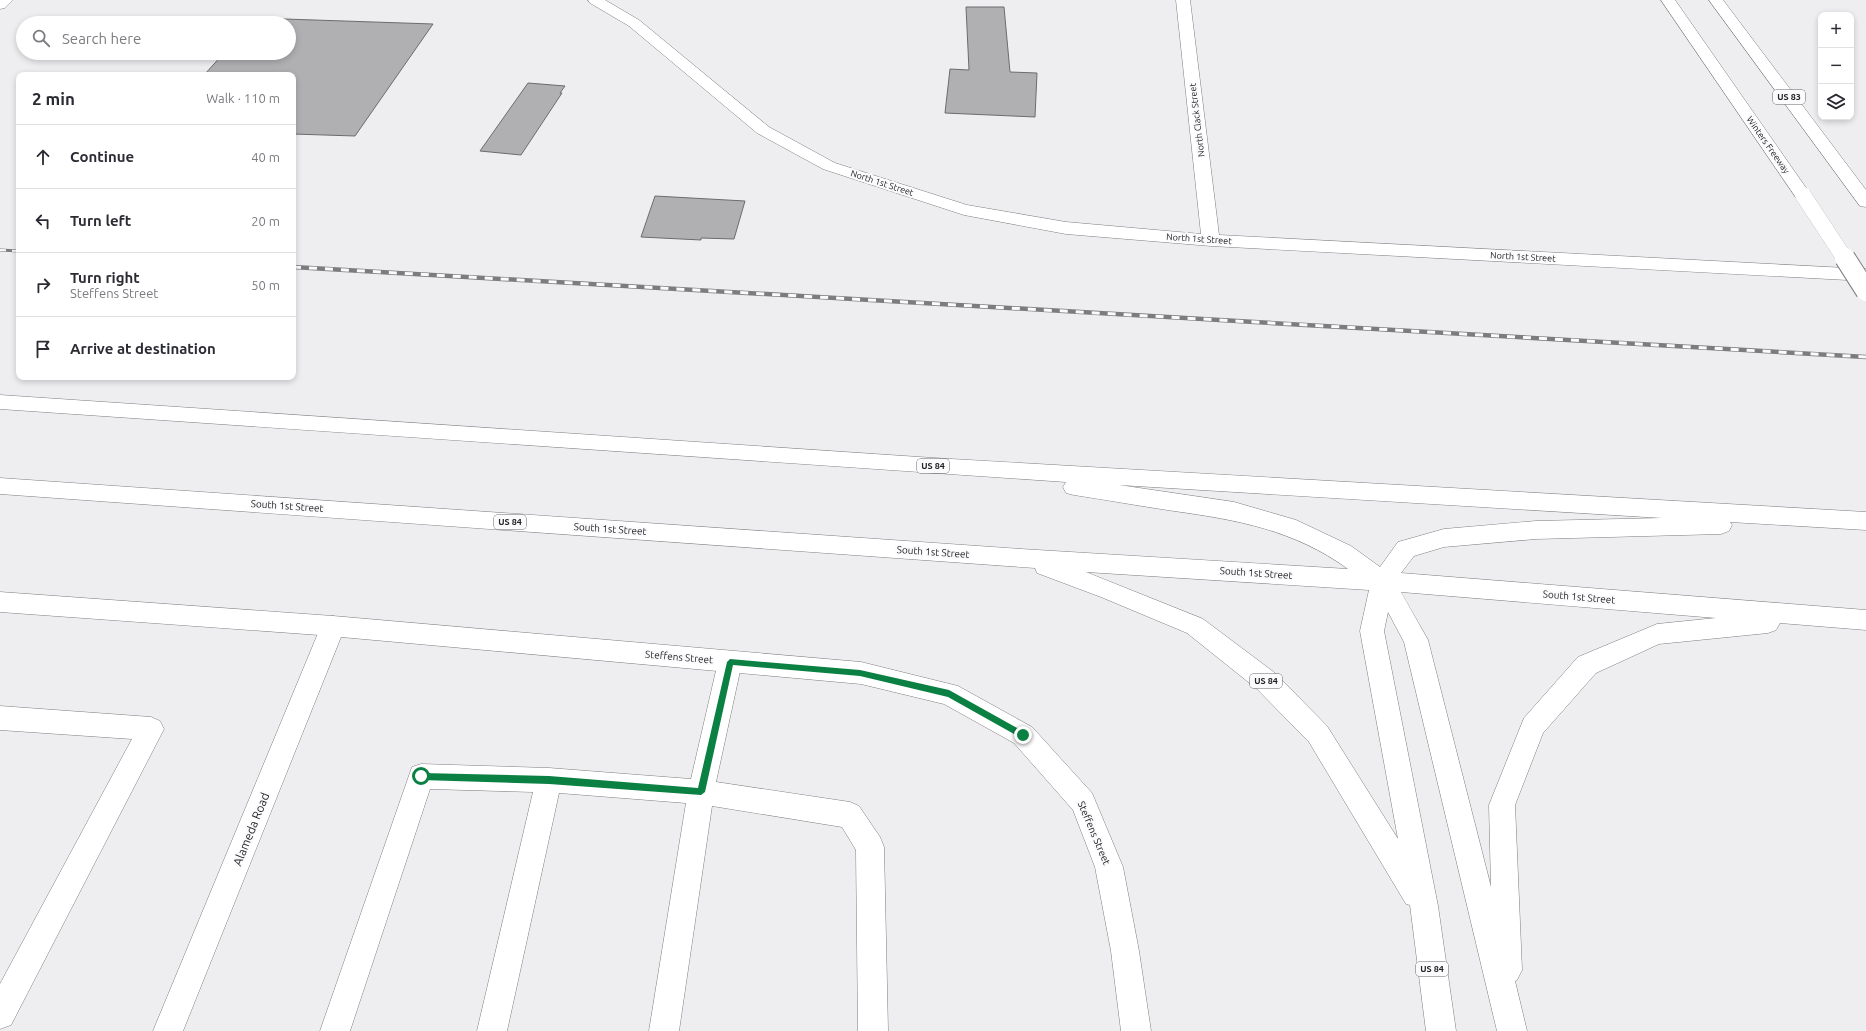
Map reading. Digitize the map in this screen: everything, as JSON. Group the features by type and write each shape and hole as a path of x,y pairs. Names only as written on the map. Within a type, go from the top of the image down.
{"main road":[{"path":"0,5 6,0"},
{"name":"North 1st Street","path":"595,0 634,23 763,130 829,166 964,210 1066,228 1211,240 1866,275"},
{"name":"North Clack Street","path":"1183,0 1211,240"},
{"name":"Winters Freeway","path":"1668,0 1803,195 1866,291"},
{"name":"US 83","path":"1716,0 1863,198"},
{"name":"US 84","path":"0,402 934,466 1866,521"},
{"path":"934,466 1234,511 1296,528 1343,553 1382,581 1416,640 1510,1023"},
{"name":"South 1st Street","path":"0,486 1021,558 1382,581 1866,620"},
{"path":"1424,906 1372,631 1382,581 1406,549 1444,538 1536,530 1866,521"},
{"name":"US 84","path":"1021,558 1109,590 1195,626 1266,681 1318,734 1424,906 1441,1031"},
{"path":"0,602 333,626"},
{"path":"1510,1023 1502,805 1533,726 1587,665 1658,634 1823,617"},
{"name":"Steffens Street","path":"333,626 860,673 949,694 1023,735 1083,802 1109,867 1125,951 1136,1031"},
{"name":"Alameda Road","path":"168,1031 333,626"},
{"path":"664,1031 701,792 730,662"},
{"path":"0,718 151,729 0,1014"},
{"path":"334,1031 421,776 549,780 701,792 850,815 870,847 873,1031"},
{"path":"492,1031 549,780"}],"building":[{"path":"966,7 1004,7 1010,72 1037,73 1035,117 945,113 950,69 969,70"},
{"path":"296,19 433,24 355,136 296,134 296,72 207,72 218,60 296,60"},
{"path":"528,83 565,86 560,93 562,93 521,155 480,151"},
{"path":"655,196 745,201 734,239 701,238 701,240 641,237"}],"railway":[{"path":"0,250 16,251"},
{"path":"296,267 1866,357"}],"route":[{"path":"421,776 549,780 701,792 730,662 860,673 949,694 1023,735"}]}
